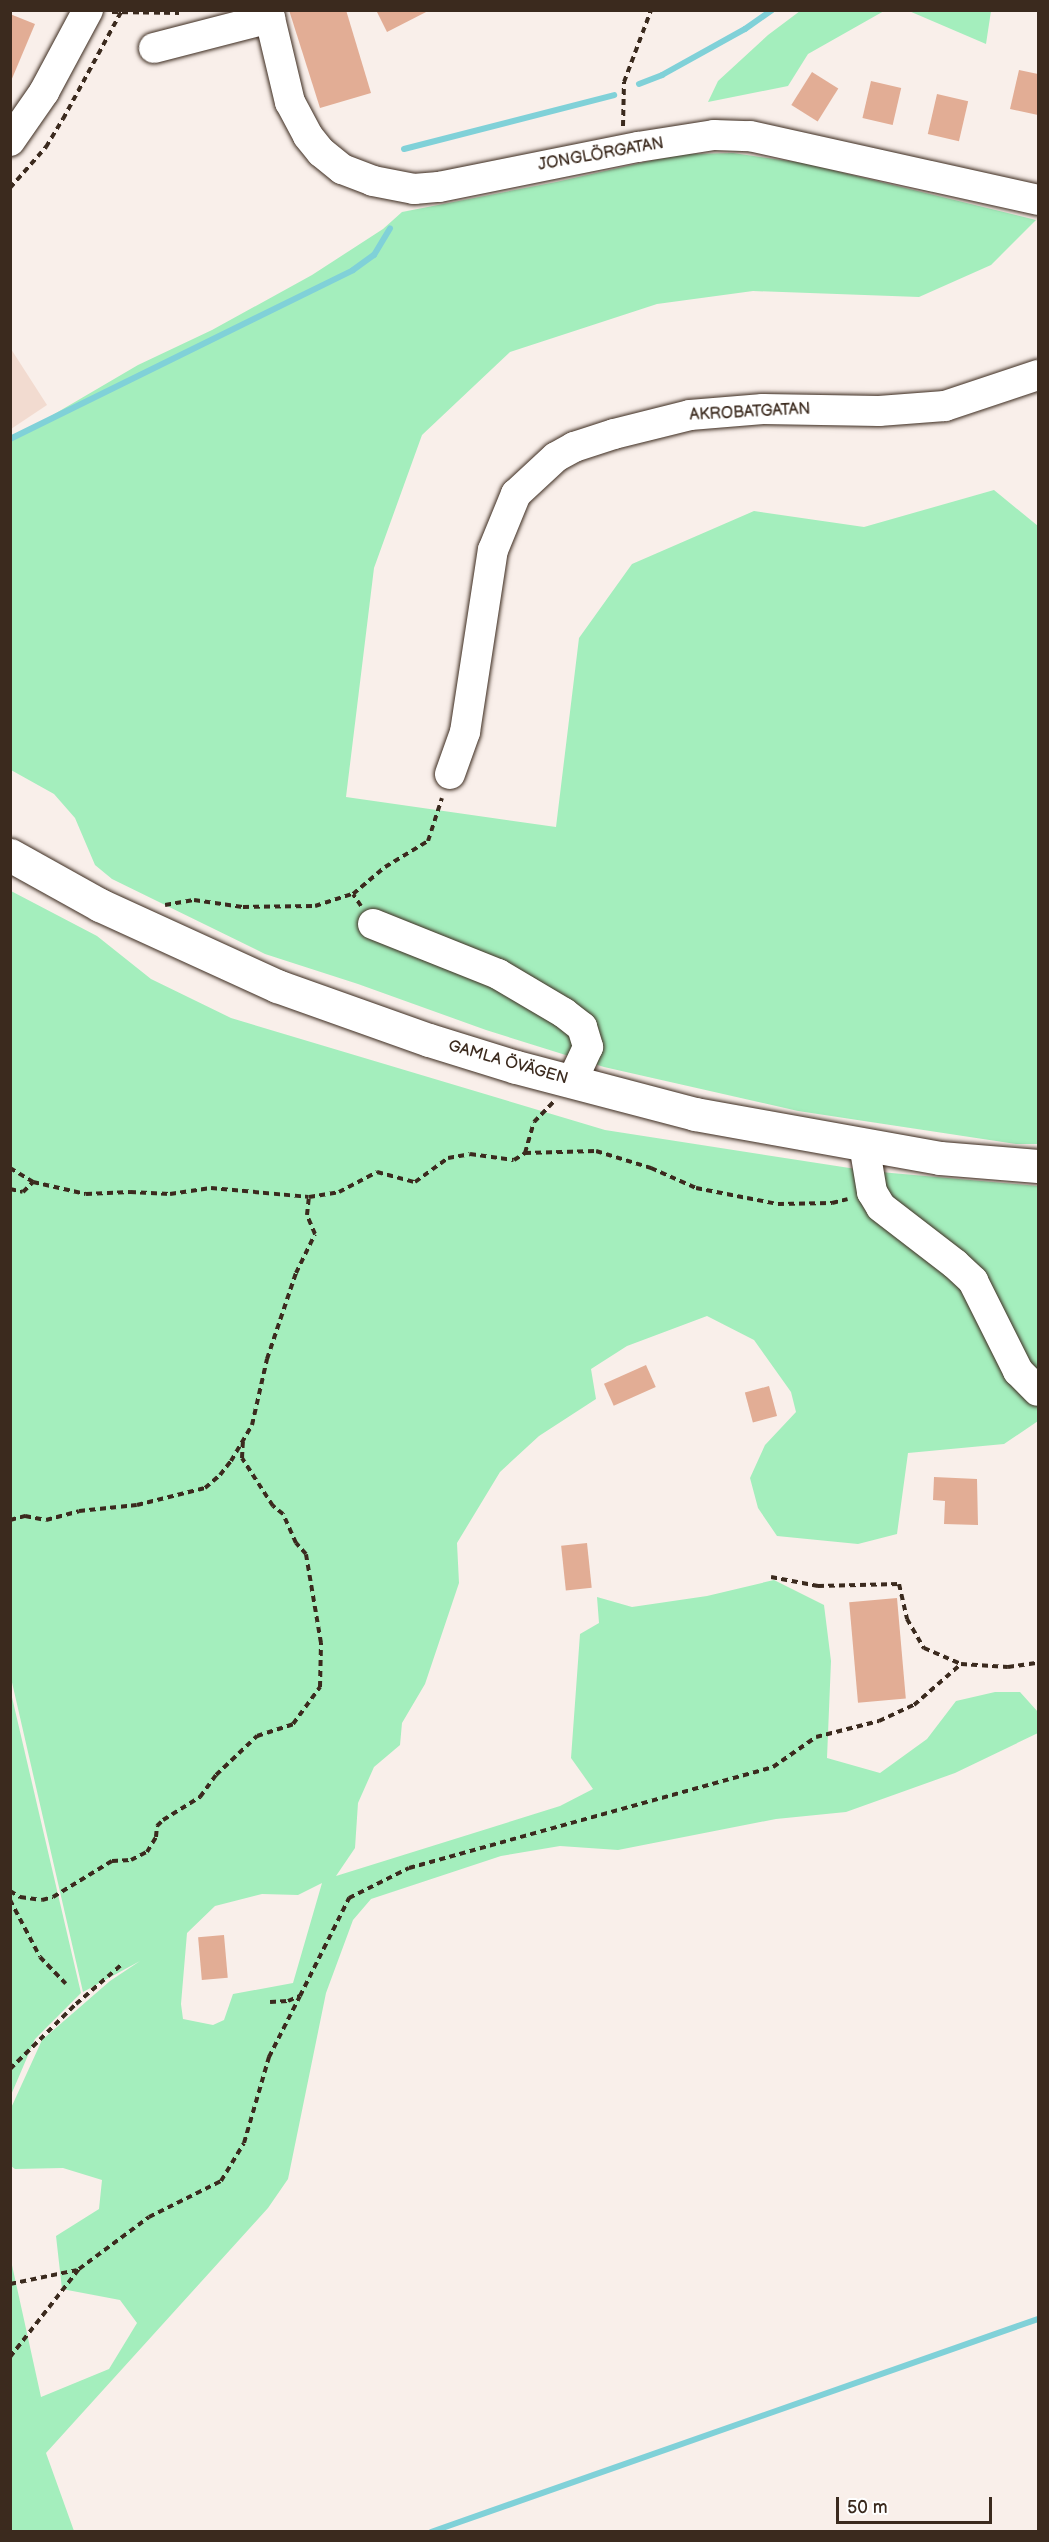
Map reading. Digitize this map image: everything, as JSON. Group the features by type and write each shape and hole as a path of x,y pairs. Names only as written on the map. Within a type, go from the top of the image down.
{"main road":[{"name":"GAMLA ÖVÄGEN","path":"10,855 100,905 277,986 429,1040 695,1114 940,1158 1038,1166"}],"street":[{"path":"10,141 44,92 88,10"},
{"path":"154,48 269,14"},
{"name":"JONGLÖRGATAN","path":"269,14 290,102 308,136 321,152 342,169 372,181 414,189 439,187 624,150 714,135 750,136 1038,200"},
{"name":"AKROBATGATAN","path":"450,774 465,732 494,550 516,494 556,457 574,447 614,434 690,415 763,409 879,411 945,406 1038,375"},
{"path":"373,924 498,974 564,1013 582,1027 588,1047 573,1081"},
{"path":"864,1144 872,1192 881,1207 955,1264 973,1281 1018,1371 1038,1391"}],"path":[{"path":"624,150 624,82 651,10"},
{"path":"105,11 185,13"},
{"path":"160,906 195,900 243,907 315,906 353,894 385,867 428,841 450,774"},
{"path":"353,894 373,924"},
{"path":"525,1153 534,1122 573,1081"},
{"path":"10,1168 33,1182 86,1194 130,1192 170,1194 212,1188 309,1197 339,1192 377,1172 415,1182 448,1158 470,1154 514,1160 525,1153 596,1151 651,1168 696,1188 778,1204 832,1203 872,1192"},
{"path":"10,1189 23,1192 33,1182"},
{"path":"10,1520 25,1516 46,1520 79,1512 137,1505 205,1488 231,1461 252,1425 261,1378 296,1273 315,1233 307,1215 309,1197"},
{"path":"10,1891 20,1898 42,1900 53,1897 112,1861 131,1860 147,1852 156,1837 157,1826 163,1820 201,1797 216,1775 257,1736 293,1724 320,1688 321,1643 306,1554 296,1543 283,1514 273,1506 242,1458 243,1439"},
{"path":"771,1577 818,1586 899,1584 908,1618 924,1648 961,1664 1008,1667 1038,1663"},
{"path":"10,2357 79,2269 149,2217 221,2181 244,2143 269,2057 349,1898 409,1868 774,1767 816,1737 879,1721 914,1705 961,1664"},
{"path":"10,1900 40,1957 66,1984"},
{"path":"10,2069 76,2004 121,1965"},
{"path":"270,2002 288,2001 300,1996"},
{"path":"10,2284 79,2269"}],"shaded area":[{"path":"11,349 47,405 10,429"}],"green space":[{"path":"800,11 884,11 808,54 788,86 708,102 718,81 768,35"},
{"path":"909,11 991,11 986,44"},
{"path":"733,153 803,163 1036,220 991,265 919,297 753,291 657,304 510,352 422,435 374,568 346,797 556,827 579,638 632,564 754,511 864,527 994,490 1038,526 1038,1144 1016,1144 798,1111 604,1067 486,1030 358,984 265,954 112,879 95,865 75,818 54,794 11,770 10,440 138,365 212,330 312,275 383,229 402,212 687,154"},
{"path":"11,891 97,936 151,979 231,1018 605,1130 869,1171 1038,1186 1038,1421 1004,1444 908,1453 897,1534 858,1544 777,1536 758,1508 750,1478 765,1445 796,1412 791,1392 754,1340 707,1316 627,1346 591,1369 596,1399 539,1436 500,1472 457,1543 459,1583 425,1684 402,1723 400,1745 374,1767 358,1803 355,1848 336,1876 560,1806 593,1789 571,1758 580,1634 599,1623 597,1597 632,1607 707,1596 774,1580 824,1605 831,1661 827,1758 880,1773 927,1739 956,1701 995,1692 1020,1692 1038,1712 1038,1733 955,1773 846,1812 776,1819 618,1850 560,1846 501,1856 371,1899 353,1920 326,1993 288,2179 268,2208 46,2453 74,2531 11,2531 10,2256 41,2397 109,2369 137,2323 120,2300 62,2289 56,2236 99,2209 102,2180 63,2168 15,2169 11,2166 11,2108 42,2040 110,1981 140,1961 83,1992 11,1678","holes":["322,1883 293,1983 233,1994 224,2020 213,2025 183,2019 181,2004 187,1933 215,1906 262,1894 298,1895"]},
{"path":"11,1693 81,1993 35,2039 11,2095"}],"building":[{"path":"289,10 346,10 371,93 320,108"},
{"path":"376,10 430,10 387,32"},
{"path":"10,14 35,24 11,81 10,81"},
{"path":"1019,70 1038,74 1038,115 1010,109"},
{"path":"812,72 838,88 818,122 791,105"},
{"path":"871,81 901,88 893,125 862,118"},
{"path":"937,94 968,101 959,141 928,134"},
{"path":"646,1365 656,1387 614,1406 604,1384"},
{"path":"769,1386 777,1416 753,1422 745,1392"},
{"path":"934,1477 977,1479 978,1525 944,1524 945,1501 933,1500"},
{"path":"587,1543 592,1588 566,1590 561,1546"},
{"path":"897,1598 906,1699 858,1703 849,1602"},
{"path":"224,1935 228,1978 202,1980 198,1937"}],"waterway":[{"path":"639,84 662,75 745,29 772,10"},
{"path":"404,149 614,95"},
{"path":"10,439 353,270 374,255 390,228"},
{"path":"431,2532 1038,2319"}]}
